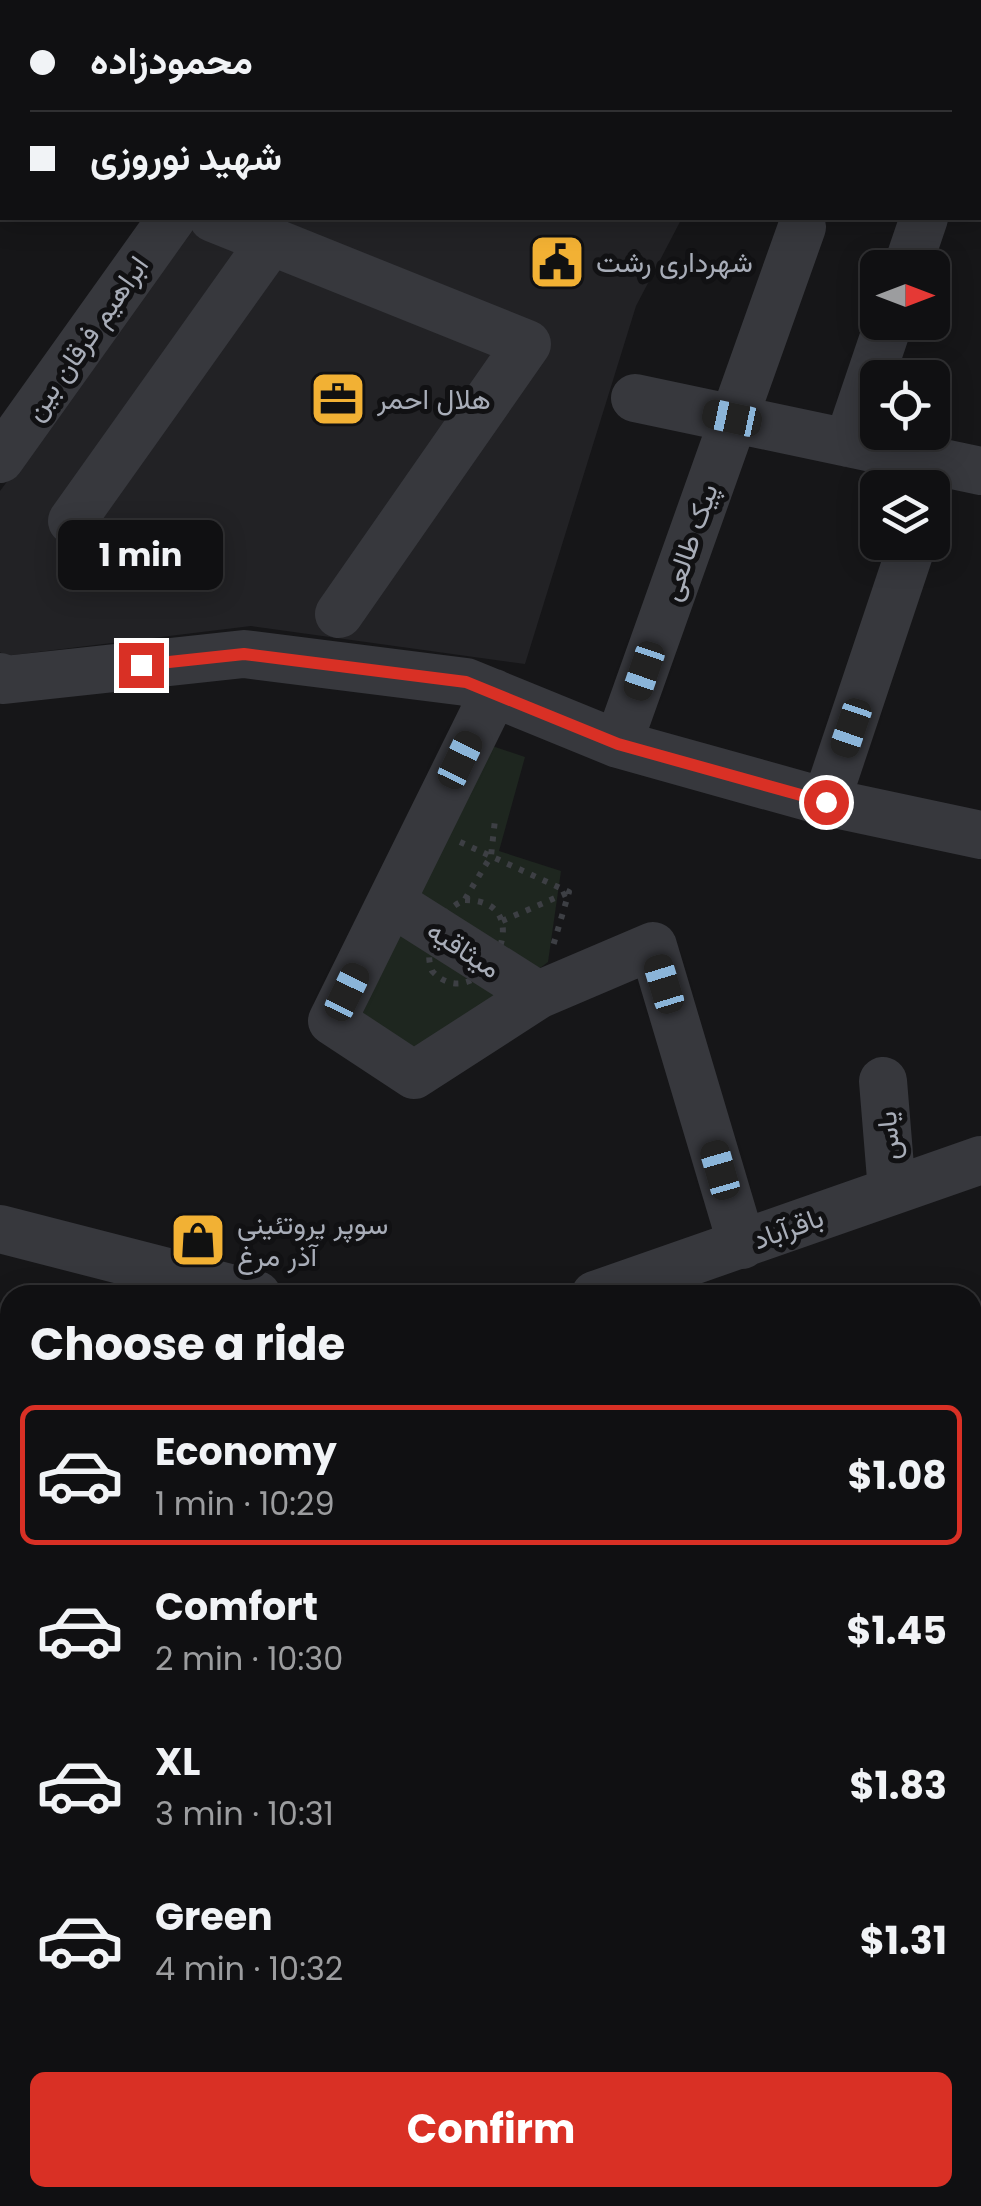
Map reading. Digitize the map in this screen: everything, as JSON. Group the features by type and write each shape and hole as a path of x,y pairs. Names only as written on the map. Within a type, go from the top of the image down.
{"street":[{"name":"ابراهیم فرقان بین","path":"0,459 171,220"},
{"path":"218,220 527,344 339,614"},
{"path":"913,250 923,220"},
{"name":"پیک طالعی","path":"618,744 802,228"},
{"path":"72,521 271,241"},
{"path":"848,443 882,340"},
{"path":"635,398 848,443 951,473"},
{"path":"826,802 907,560"},
{"path":"0,677 4,680 244,654 466,682 618,744 826,802 981,834"},
{"path":"494,693 332,1022 414,1075 538,996 653,946 742,1245"},
{"name":"میثاقیه","path":"391,902 538,996"},
{"name":"یاس","path":"883,1081 892,1191"},
{"name":"باقرآباد","path":"678,1282 742,1245 981,1160"},
{"path":"0,1229 218,1285"}],"path":[{"path":"465,900 491,856 495,820"},
{"path":"427,828 569,892"},
{"path":"502,921 569,892"},
{"path":"538,996 569,892"}],"shaded area":[{"name":"هلال احمر","path":"201,220 681,220 636,306 525,664 251,626 5,656 0,652 0,491"},
{"path":"486,744 525,757 499,851 561,871 548,962 421,1059 358,1023"}],"place":[{"name":"شهرداری رشت","path":"557,262"},
{"name":"هلال احمر","path":"338,399"},
{"name":"سوپر پروتئینی آذر مرغ","path":"198,1240"}],"route":[{"path":"141,665 244,654 466,682 618,744 826,802"}]}
